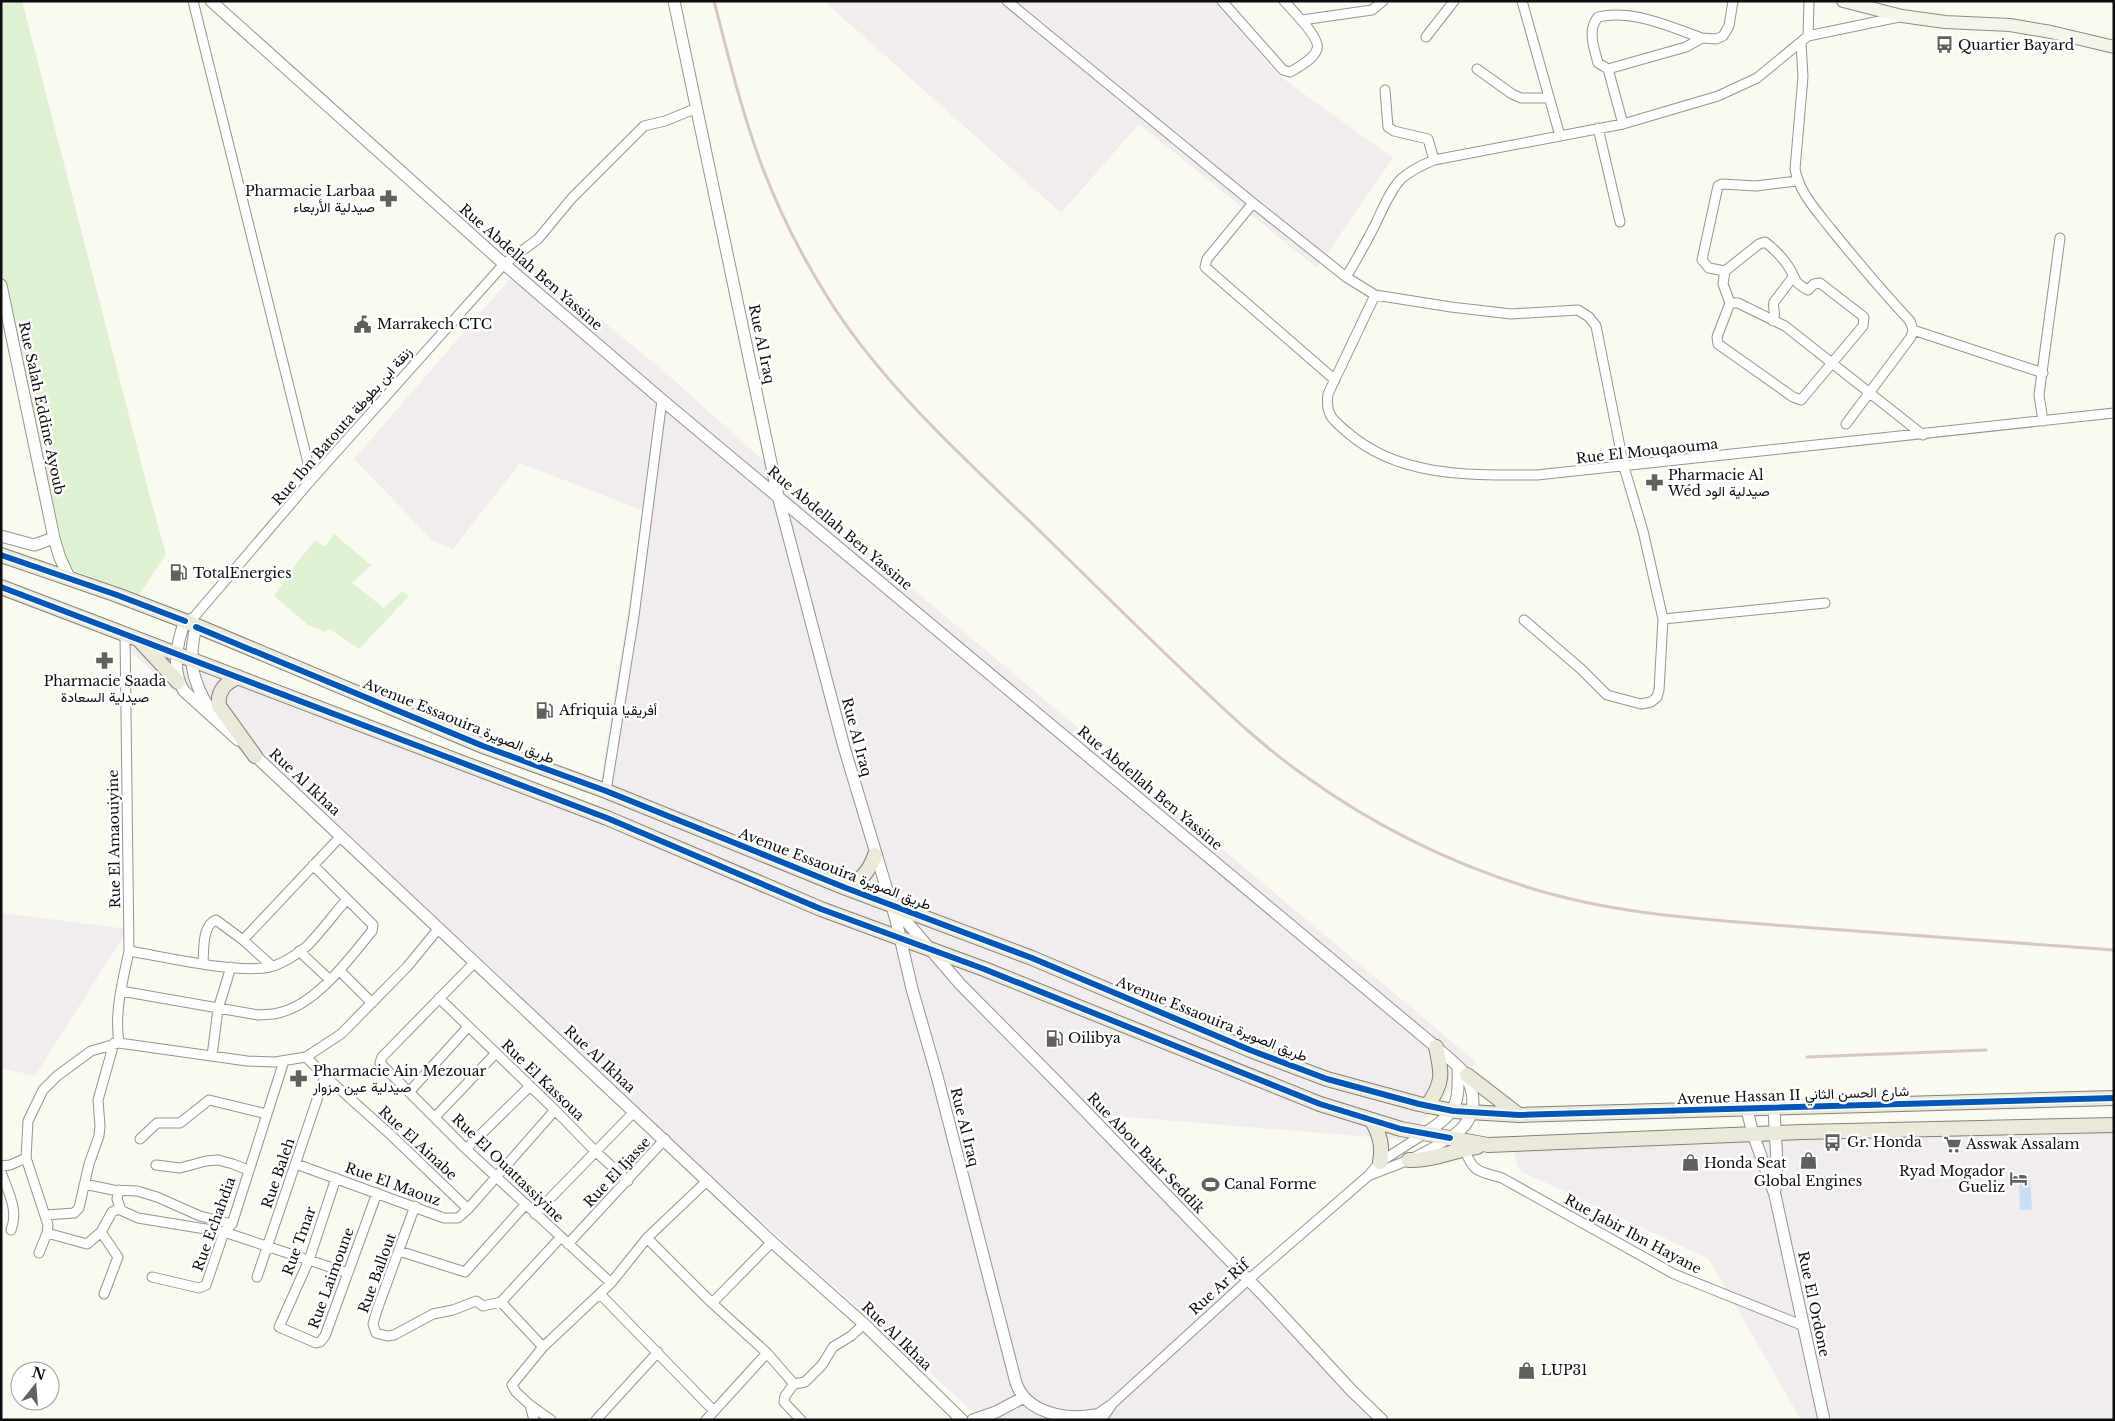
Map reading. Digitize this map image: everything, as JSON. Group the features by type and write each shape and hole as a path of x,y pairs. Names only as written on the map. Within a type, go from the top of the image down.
{"main road":[{"path":"1843,1 1902,16 1945,22 2010,25 2051,32 2114,47"},
{"name":"Avenue Essaouira طريق الصويرة","path":"1,555 192,622 484,746 606,791 846,888 1032,958 1259,1053 1327,1078 1427,1106 1473,1113"},
{"path":"1,586 607,818 821,909 927,947 1320,1104 1372,1121 1424,1134 1488,1145"},
{"path":"139,640 178,682"},
{"path":"238,676 224,685 220,691 218,698 219,706 255,756"},
{"path":"846,888 866,875 875,855"},
{"path":"1427,1106 1436,1094 1442,1079 1436,1047"},
{"path":"1462,1071 1520,1115"},
{"name":"Avenue Hassan II شارع الحسن الثاني","path":"1473,1113 1520,1115 1747,1110 2114,1098"},
{"path":"1372,1121 1381,1139 1380,1162"},
{"path":"1409,1160 1425,1159 1464,1148 1488,1145 1775,1133 2114,1125"}],"street":[{"path":"193,1 312,480"},
{"name":"Rue Abdellah Ben Yassine","path":"211,1 504,264 662,400 1436,1047 1462,1071"},
{"name":"Rue Al Iraq","path":"674,1 778,496 844,747 900,937 1016,1383 1024,1397"},
{"path":"1007,1 1253,203 1346,277 1376,295 1451,308 1511,314 1578,310 1589,317 1596,326 1624,467 1643,530 1663,620 1657,697 1651,702 1641,704 1607,695 1581,669 1524,620"},
{"path":"1222,1 1283,70 1290,72 1307,61 1317,50 1318,46 1317,41 1302,20 1284,1"},
{"path":"1302,20 1372,10 1383,1"},
{"path":"1426,37 1454,1"},
{"path":"1522,1 1560,136"},
{"path":"1623,124 1608,69 1598,63 1593,44 1592,28 1598,17 1621,14 1640,18 1702,38 1716,39 1723,36 1729,26 1733,1"},
{"path":"1809,1 1804,39 1795,169 1797,181 1855,260 1910,321 1913,330 1911,336 1846,424"},
{"path":"1346,277 1361,253 1391,192 1400,180 1412,170 1434,160 1623,124 1718,96 1757,78 1804,39 1902,16"},
{"path":"1608,69 1686,47 1702,38"},
{"path":"1477,69 1512,94 1521,98 1549,98"},
{"path":"1385,90 1388,128 1428,139 1434,160"},
{"name":"Rue Ibn Batouta زنقة ابن بطوطة","path":"192,622 312,480 504,264 538,239 572,198 644,126 664,121 697,108"},
{"path":"1598,128 1620,222"},
{"path":"1725,271 1710,268 1702,260 1718,186 1722,184 1756,186 1797,181"},
{"path":"1253,203 1207,259 1205,267 1334,380"},
{"path":"2043,421 2039,395 2060,238"},
{"path":"1765,242 1787,264 1794,281 1808,290 1814,284 1820,283 1864,317 1863,326 1831,362 1804,398 1797,400 1718,344 1717,337 1730,303 1723,284 1725,271 1754,248 1765,242"},
{"path":"1773,321 1775,312 1774,302 1793,277"},
{"name":"Rue Salah Eddine Ayoub","path":"2,292 54,538 60,558 70,579"},
{"name":"Rue El Mouqaouma","path":"1376,295 1334,380 1328,394 1326,406 1332,418 1365,447 1389,459 1422,469 1476,475 1538,476 2114,413"},
{"path":"1730,303 1738,303 1786,326 1923,435"},
{"path":"1913,330 2043,373"},
{"path":"606,791 636,598 662,400"},
{"path":"1,536 34,544 54,538"},
{"path":"1663,620 1825,603"},
{"path":"178,682 177,653 179,638 192,622"},
{"name":"Rue Al Ikhaa","path":"192,622 191,659 194,680 201,695 218,721"},
{"name":"Rue El Amaouiyine","path":"46,1215 76,1213 99,1136 98,1100 117,1043 121,991 129,951 125,634"},
{"name":"Rue Al Ikhaa","path":"178,682 184,691 341,836 772,1242 864,1324 958,1418"},
{"path":"244,940 341,836"},
{"path":"121,991 218,1009 258,1014 278,1013 312,996 340,970 373,928 372,922 313,865"},
{"path":"129,951 231,967 258,968 272,966 306,946 347,899"},
{"name":"Rue Abou Bakr Seddik","path":"891,904 960,984 1059,1084 1351,1390 1382,1420"},
{"path":"203,963 208,926 214,921 218,921 244,940 272,966"},
{"path":"39,1253 48,1225 26,1158 28,1119 46,1085 92,1051 117,1043 248,1061 284,1061 306,1057 337,1038 407,967 439,928"},
{"path":"299,951 330,980"},
{"name":"Rue El Ouattassiyine","path":"475,962 380,1061 383,1067 436,1116 466,1149 497,1175 535,1214 611,1283"},
{"path":"212,1056 218,1009 231,967"},
{"path":"340,970 372,1003"},
{"name":"Rue El Kassoua","path":"439,998 628,1181"},
{"path":"410,1091 468,1027"},
{"path":"436,1116 496,1054"},
{"name":"Rue El Ainabe","path":"306,1057 324,1076 392,1136 468,1209"},
{"name":"Rue Echahdia","path":"152,1277 192,1287 203,1288 206,1285 224,1232 232,1224 284,1061"},
{"path":"1453,1111 1459,1093 1462,1071"},
{"path":"1462,1071 1473,1102 1473,1113"},
{"name":"Rue Baleh","path":"257,1277 324,1076"},
{"path":"466,1149 530,1086"},
{"path":"140,1139 157,1123 180,1123 185,1121 209,1100 267,1114"},
{"name":"Rue El Ordone","path":"1774,1109 1775,1195"},
{"name":"Rue El Maouz","path":"296,1164 444,1218 454,1218 462,1216 555,1110"},
{"name":"Rue El Ordone","path":"1747,1110 1753,1134 1775,1195 1824,1420"},
{"name":"Rue Ar Rif","path":"1095,1418 1248,1280 1368,1176 1380,1162 1424,1134 1453,1111"},
{"path":"535,1214 634,1112"},
{"name":"Rue Ar Rif","path":"1368,1176 1409,1160 1450,1138 1460,1132 1473,1113"},
{"name":"Rue El Ijasse","path":"568,1244 665,1140"},
{"name":"Rue Jabir Ibn Hayane","path":"1464,1148 1470,1165 1479,1171 1502,1178 1674,1274 1804,1326"},
{"path":"1,1166 10,1165 26,1158"},
{"path":"156,1166 180,1168 218,1160 248,1170"},
{"path":"1,1172 14,1209 15,1216 10,1230"},
{"name":"Rue Tmar","path":"286,1312 309,1260 336,1178"},
{"path":"551,1420 530,1405 512,1386 543,1348 611,1283 647,1238 708,1180"},
{"path":"84,1184 119,1190 129,1189 147,1194 200,1216 232,1224"},
{"path":"119,1190 117,1199 121,1210"},
{"name":"Rue Laimoune","path":"286,1312 279,1327 316,1343 320,1342 325,1336 377,1193"},
{"path":"399,1251 464,1272 526,1204"},
{"name":"Rue Ballout","path":"415,1206 374,1317 373,1329 376,1334 394,1335 433,1314 453,1310 476,1301 483,1306 502,1302"},
{"path":"47,1233 87,1244 101,1232 112,1212 121,1210 138,1218 224,1232 348,1274"},
{"path":"101,1232 118,1257 104,1294"},
{"path":"543,1348 502,1302 561,1237"},
{"path":"647,1238 712,1303 767,1353 794,1384"},
{"path":"712,1303 772,1242"},
{"path":"600,1294 714,1411"},
{"path":"801,1420 784,1402 785,1396 794,1384 805,1382 822,1365 833,1348 851,1336 864,1324"},
{"path":"596,1420 658,1352"},
{"path":"706,1420 767,1353"},
{"path":"958,1418 972,1420 998,1417 1024,1397 1041,1410 1062,1419 1073,1417 1095,1418"},
{"path":"530,1405 534,1420"}],"shaded area":[{"path":"824,1 1214,1 1278,75 1393,158 1317,268 1139,124 1061,213"},
{"path":"527,259 667,374 807,500 1476,1062 1406,1140 1079,1113 1327,1364 1374,1420 986,1420 971,1410 115,638 200,673 248,688 595,816 644,511 520,463 453,549 433,541 354,459"},
{"path":"1,913 128,929 35,1076 1,1068"},
{"path":"2114,1121 2114,1420 1801,1420 1709,1259 1520,1171 1509,1138"}],"green space":[{"path":"1,1 22,1 166,554 139,595 75,571 66,559 1,269"},
{"path":"334,534 371,565 352,583 384,608 402,591 409,596 359,649 330,629 325,632 308,625 274,596 315,540 325,547"}],"water":[{"path":"2030,1180 2032,1210 2020,1210 2019,1181"}],"railway":[{"path":"714,1 741,102 767,180 793,237 813,274 858,341 908,401 935,429 1175,663 1261,742 1331,794 1384,826 1440,854 1527,887 1594,904 1663,915 1732,922 2114,950"},
{"path":"1807,1057 1986,1050"}],"cycle path":[{"path":"1,555 117,595 185,621"},
{"path":"1,587 607,818 821,909 984,969 1320,1104 1401,1129 1450,1138"},
{"path":"196,627 483,746 606,791 846,888 1032,958 1250,1050 1327,1079 1419,1104 1453,1111 1519,1115 2114,1098"}],"place":[{"name":"Quartier Bayard","path":"1944,45"},
{"name":"Pharmacie Larbaa صيدلية الأربعاء","path":"389,199"},
{"name":"Marrakech CTC","path":"363,324"},
{"name":"Pharmacie Al Wéd صيدلية الود","path":"1654,483"},
{"name":"TotalEnergies","path":"179,573"},
{"name":"Pharmacie Saada صيدلية السعادة","path":"105,661"},
{"name":"Afriquia أفريقيا","path":"545,710"},
{"name":"Oilibya","path":"1054,1038"},
{"name":"Pharmacie Ain Mezouar صيدلية عين مزوار","path":"299,1079"},
{"name":"Gr. Honda","path":"1833,1142"},
{"name":"Asswak Assalam","path":"1952,1144"},
{"name":"Global Engines","path":"1808,1161"},
{"name":"Honda Seat","path":"1690,1163"},
{"name":"Ryad Mogador Gueliz","path":"2019,1179"},
{"name":"Canal Forme","path":"1210,1184"},
{"name":"LUP31","path":"1527,1370"}]}
